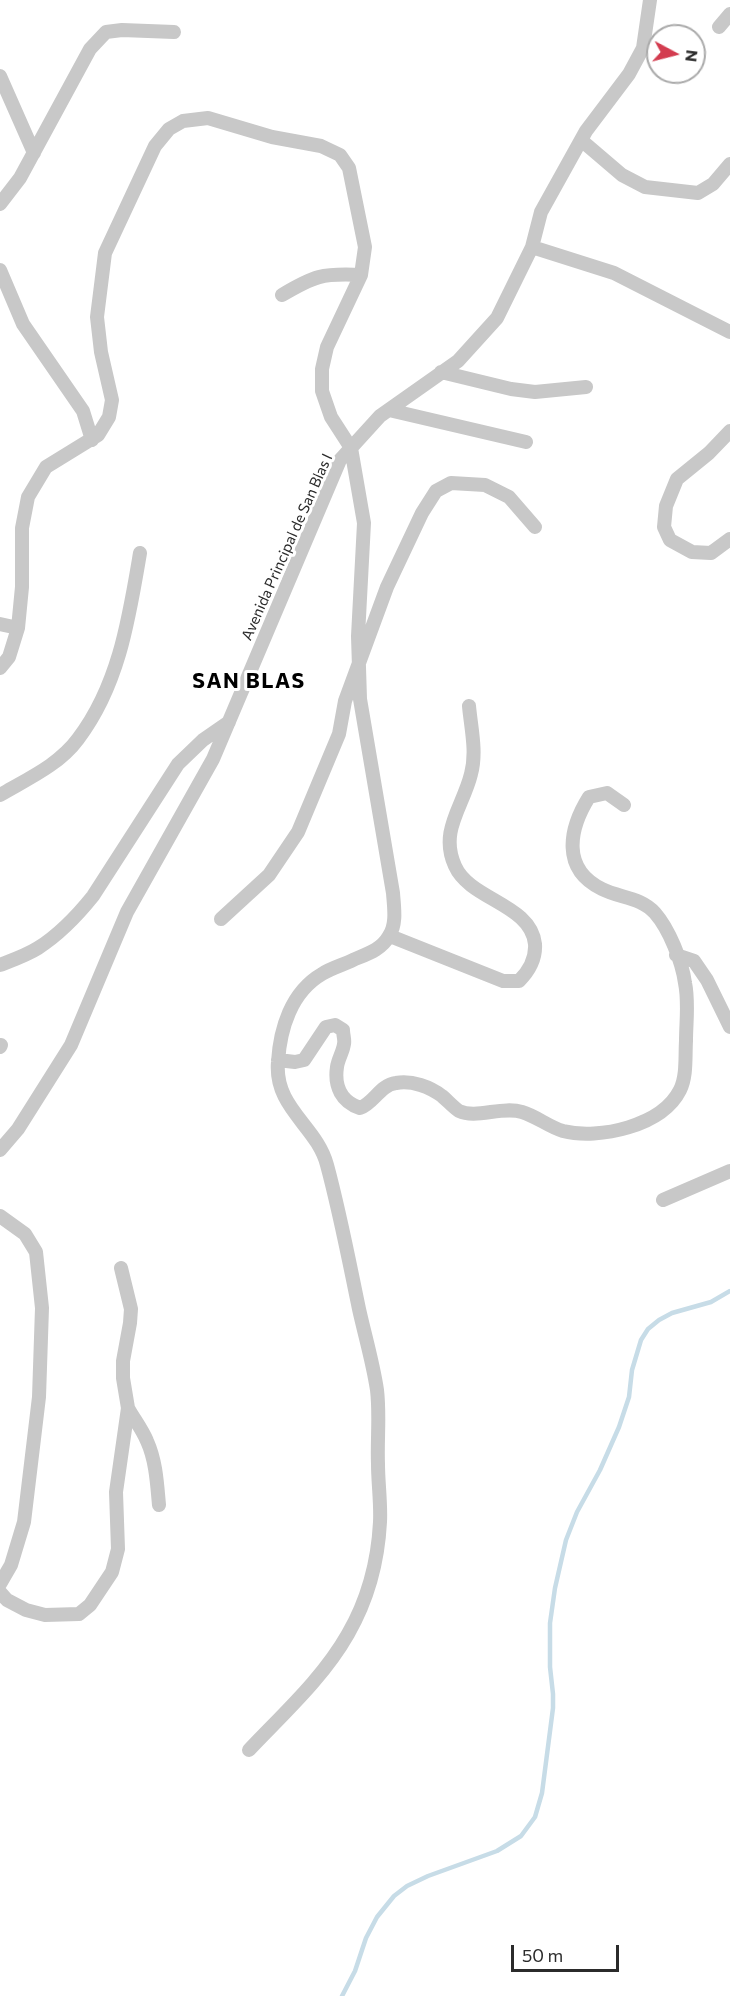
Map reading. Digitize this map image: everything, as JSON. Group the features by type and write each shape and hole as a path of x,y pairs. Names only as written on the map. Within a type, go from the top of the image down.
{"street":[{"name":"Avenida Principal de San Blas I","path":"0,1150 18,1129 71,1045 127,912 213,759 340,460 380,416 458,361 497,318 532,247 541,212 581,140 629,74 643,48 650,0"},
{"path":"719,27 730,14"},
{"path":"0,204 34,153 90,49 106,32 122,30 174,32"},
{"path":"0,76 34,153"},
{"path":"0,668 9,657 18,628 22,587 22,528 28,497 46,468 99,435 110,417 112,400 101,352 98,317 105,253 155,146 169,129 183,121 208,118 272,137 321,146 340,154 349,168 365,247 361,275 327,347 322,369 322,391 331,417 351,448 364,523 358,636 360,699 393,893 394,921 390,936 377,950 322,974 309,983 294,1001 285,1022 277,1076 283,1098 316,1142 326,1161 340,1215 377,1390 380,1520 377,1555 367,1590 349,1632 330,1663 249,1750"},
{"path":"581,140 622,175 645,187 698,193 713,184 730,164"},
{"path":"532,247 614,273 730,332"},
{"path":"0,270 23,324 83,411 92,440"},
{"path":"282,295 310,278 335,274 361,275"},
{"path":"441,372 511,389 535,392 586,387"},
{"path":"389,410 526,442"},
{"path":"730,431 709,453 678,479 666,506 664,527 670,540 692,552 711,553 730,539"},
{"path":"221,919 268,875 298,832 339,734 345,701 387,587 422,513 436,491 451,483 484,486 509,497 535,526"},
{"path":"0,795 46,769 77,740 98,706 114,672 127,630 140,554"},
{"path":"0,624 18,628"},
{"path":"390,936 503,981 519,981 529,971 535,952 534,935 525,922 467,881 456,868 451,853 449,830 471,774 474,755 469,706"},
{"path":"0,965 38,948 58,934 77,915 93,896 178,764 203,740 229,722"},
{"path":"278,1060 295,1062 304,1060 326,1027 335,1025 343,1030 344,1044 337,1067 337,1083 341,1097 348,1104 360,1108 368,1105 385,1087 395,1083 410,1083 430,1088 460,1111 469,1113 497,1110 522,1112 561,1130 576,1133 591,1134 632,1126 658,1116 669,1106 680,1090 685,1071 687,1002 685,982 670,937 656,914 646,904 603,890 588,881 576,865 571,845 582,808 590,797 607,793 624,805"},
{"path":"676,955 694,961 707,980 730,1027"},
{"path":"663,1200 730,1172"},
{"path":"0,1216 25,1234 36,1252 42,1308 39,1397 24,1522 12,1565 0,1584"},
{"path":"0,1592 8,1600 26,1610 45,1615 80,1614 90,1605 112,1572 118,1549 116,1492 128,1408 123,1361 131,1309 121,1268"},
{"path":"128,1408 152,1456 159,1505"}],"waterway":[{"path":"342,1996 355,1971 366,1938 377,1917 394,1896 407,1886 428,1876 497,1851 521,1836 535,1817 542,1793 553,1708 550,1623 566,1540 577,1512 600,1470 619,1427 629,1397 632,1370 641,1340 648,1329 672,1313 711,1302 730,1291"}],"district":[{"name":"SAN BLAS","path":"249,681"}]}
